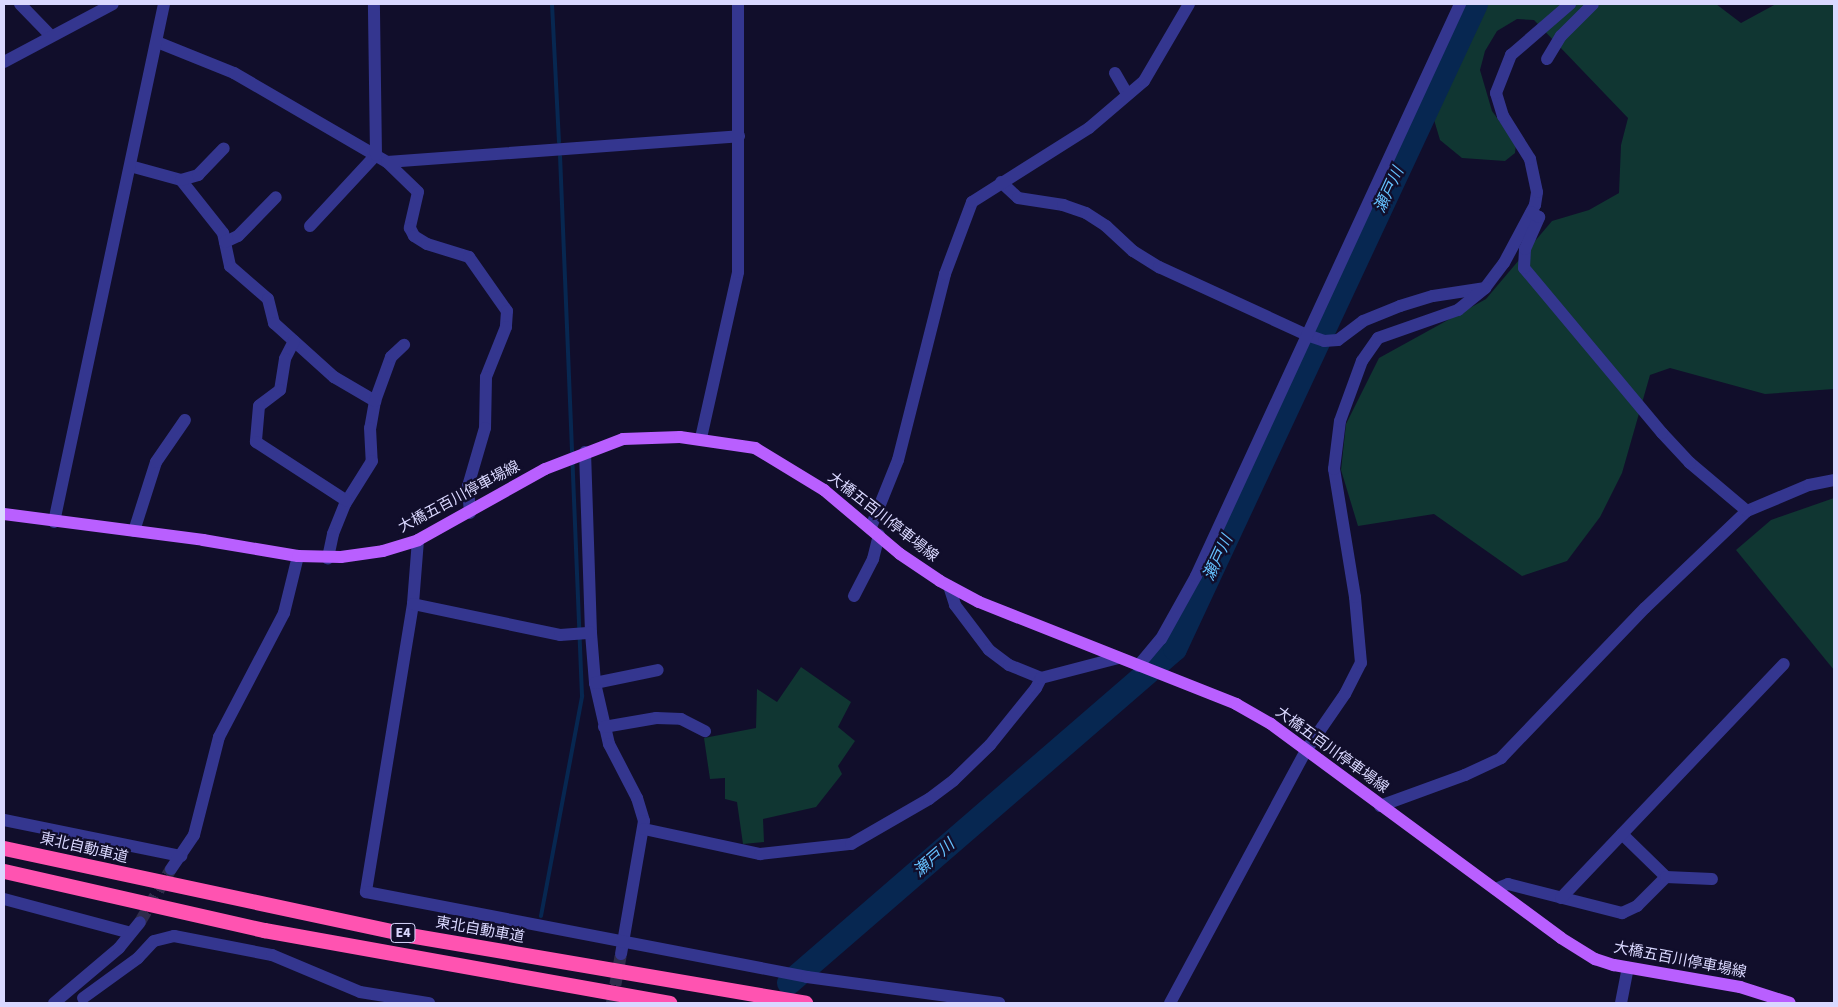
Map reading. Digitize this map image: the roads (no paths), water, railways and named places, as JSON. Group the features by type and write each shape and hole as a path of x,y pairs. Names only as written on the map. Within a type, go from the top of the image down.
{"highway":[{"name":"東北自動車道","path":"4,848 400,933 806,1003"},
{"name":"E4","path":"4,871 264,930 669,1003"}],"main road":[{"name":"大橋五百川停車場線","path":"4,514 134,531 298,556 328,558 383,551 418,540 565,460 623,439 701,438 755,448 824,490 900,554 949,586 978,602 1236,704 1307,749 1380,806 1595,959 1628,968 1740,987 1790,1003"}],"street":[{"path":"20,4 50,35"},
{"path":"4,62 50,35 113,4"},
{"path":"54,522 164,4"},
{"path":"374,4 382,158"},
{"path":"701,438 738,272 738,4"},
{"path":"854,596 873,559 875,531 898,460 955,244 972,202 1089,128 1144,81 1189,4"},
{"path":"1140,667 1161,639 1189,590 1316,338 1460,4"},
{"path":"1170,1003 1307,749 1345,694 1361,663 1355,597 1334,469 1340,421 1362,361 1378,338 1458,310 1485,288 1504,262 1531,212 1537,192 1532,166 1503,116 1496,94 1511,55 1570,4"},
{"path":"1547,59 1561,36 1592,4"},
{"path":"157,42 234,73 382,158 418,192 410,228 414,236 428,244 469,257 507,311 506,327 486,377 486,428 468,486 470,513"},
{"path":"1115,73 1127,94"},
{"path":"310,226 382,158 739,136"},
{"path":"130,166 181,180 198,174 224,148"},
{"path":"181,180 222,233 230,266 268,299 274,323 334,377 376,401"},
{"path":"1001,182 1018,198 1063,205 1086,213 1106,226 1133,251 1159,267 1316,338 1338,340 1363,321 1400,306 1434,296 1485,288"},
{"path":"225,242 238,236 276,197"},
{"path":"1531,212 1539,217 1525,249 1524,268 1662,433 1690,463 1747,511"},
{"path":"294,341 285,359 280,390 259,406 256,442 347,501"},
{"path":"328,558 333,534 347,501 372,461 370,428 376,401 391,358 404,345"},
{"path":"134,531 156,462 185,420"},
{"path":"582,453 583,634 604,728 615,761 641,808 644,829 621,954"},
{"path":"1380,806 1465,775 1500,758 1645,608 1747,511 1809,485 1834,480"},
{"path":"418,540 413,604 366,892 624,939 800,976 999,1003"},
{"path":"171,869 194,835 219,737 284,613 298,556"},
{"path":"949,586 954,605 989,650 1009,665 1041,678 1118,658"},
{"path":"413,604 583,634"},
{"path":"1561,898 1784,664"},
{"path":"595,683 658,670"},
{"path":"644,829 760,854 850,844 922,804 954,780 1002,730 1041,678"},
{"path":"604,728 664,718 681,719 705,731"},
{"path":"4,820 181,856"},
{"path":"1622,834 1666,877 1712,879"},
{"path":"1496,889 1508,884 1622,913 1637,906 1666,877"},
{"path":"4,899 131,933"},
{"path":"54,1003 120,948 140,922"},
{"path":"70,988 85,1001 138,958 154,941 174,936 272,954 360,992 429,1003"},
{"path":"1621,1003 1628,968"}],"waterway":[{"path":"552,4 559,142"},
{"name":"瀬戸川","path":"789,983 1175,649 1476,4"},
{"path":"541,916 582,696 560,156"}],"tunnel":[{"path":"140,922 171,869"},
{"path":"612,1003 621,954"}]}
